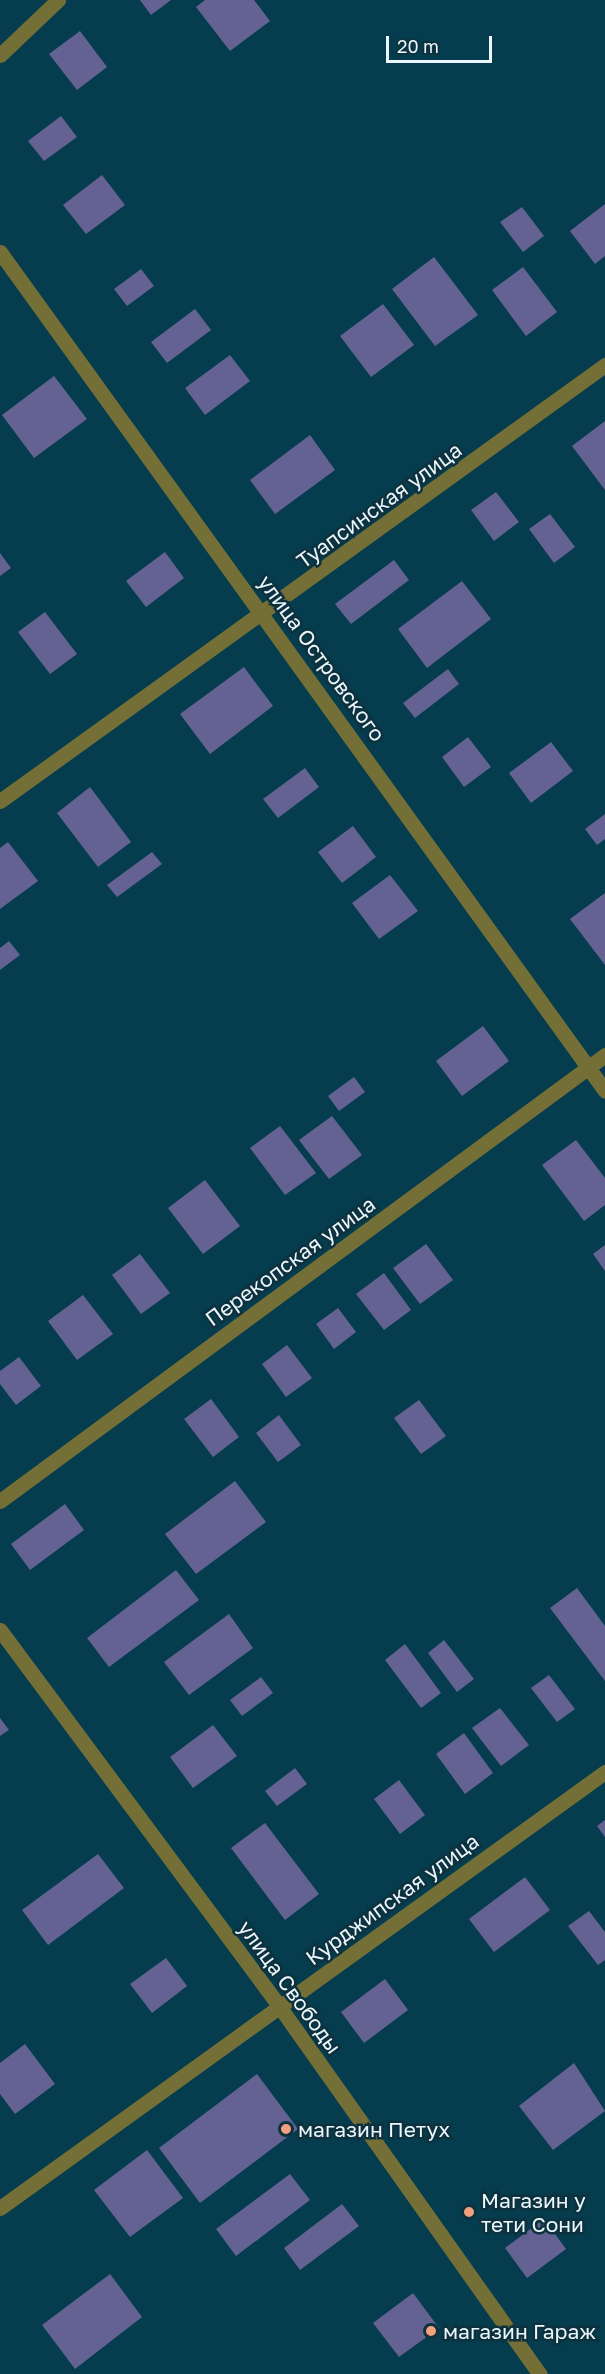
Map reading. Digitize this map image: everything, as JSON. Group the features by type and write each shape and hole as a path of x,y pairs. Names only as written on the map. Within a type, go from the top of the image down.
{"street":[{"path":"0,55 58,0"},
{"name":"улица Островского","path":"0,252 266,614 605,1091"},
{"name":"Туапсинская улица","path":"0,801 266,614 605,365"},
{"name":"Перекопская улица","path":"0,1501 605,1055"},
{"name":"улица Свободы","path":"0,1630 279,2006 540,2374"},
{"name":"Курджипская улица","path":"0,2208 605,1772"}],"building":[{"path":"140,0 171,0 151,15"},
{"path":"205,0 254,0 270,21 230,51 196,7"},
{"path":"80,31 107,67 77,90 49,54"},
{"path":"61,116 77,137 44,161 28,141"},
{"path":"102,175 125,205 86,234 63,205"},
{"path":"605,204 605,256 595,264 570,231"},
{"path":"522,207 544,236 523,252 500,222"},
{"path":"434,257 478,315 435,346 392,289"},
{"path":"523,267 557,312 526,336 492,290"},
{"path":"141,269 154,286 127,306 114,289"},
{"path":"383,304 414,345 371,377 340,336"},
{"path":"195,309 211,330 167,363 151,342"},
{"path":"230,355 250,381 205,415 185,388"},
{"path":"54,376 87,419 34,458 2,415"},
{"path":"605,421 605,490 572,446"},
{"path":"310,435 335,470 275,514 250,480"},
{"path":"496,492 519,522 494,541 471,510"},
{"path":"550,514 575,547 554,563 529,529"},
{"path":"165,552 184,578 146,607 126,581"},
{"path":"0,553 11,568 0,576"},
{"path":"394,560 409,580 351,624 335,604"},
{"path":"462,581 491,619 427,668 398,629"},
{"path":"45,612 77,654 50,674 18,632"},
{"path":"244,667 273,706 210,754 180,714"},
{"path":"448,669 459,684 415,718 403,703"},
{"path":"468,737 491,767 464,787 442,757"},
{"path":"551,742 573,771 531,803 509,773"},
{"path":"305,768 319,787 278,818 263,799"},
{"path":"90,787 131,842 98,867 57,813"},
{"path":"605,814 605,839 597,845 585,829"},
{"path":"353,826 376,857 342,883 318,852"},
{"path":"8,842 38,881 0,909 0,848"},
{"path":"152,852 162,864 117,897 107,885"},
{"path":"390,875 418,911 379,939 352,903"},
{"path":"605,893 605,965 570,919"},
{"path":"9,941 20,955 0,970 0,948"},
{"path":"483,1026 509,1061 462,1096 436,1061"},
{"path":"354,1077 365,1092 339,1111 328,1096"},
{"path":"332,1116 362,1155 329,1179 299,1140"},
{"path":"280,1126 316,1173 285,1195 250,1148"},
{"path":"576,1140 605,1178 605,1205 584,1221 542,1165"},
{"path":"205,1180 240,1226 203,1254 168,1208"},
{"path":"426,1244 453,1280 420,1304 393,1268"},
{"path":"605,1245 605,1271 593,1254"},
{"path":"140,1254 170,1293 141,1314 112,1275"},
{"path":"384,1273 411,1310 384,1330 356,1294"},
{"path":"83,1295 113,1334 77,1360 48,1321"},
{"path":"338,1308 356,1332 334,1349 316,1324"},
{"path":"287,1345 312,1378 286,1397 262,1364"},
{"path":"19,1357 41,1386 16,1405 0,1384 0,1371"},
{"path":"211,1399 239,1437 213,1457 184,1419"},
{"path":"419,1400 446,1436 421,1454 394,1418"},
{"path":"279,1415 301,1445 278,1462 256,1433"},
{"path":"235,1481 266,1522 196,1574 165,1534"},
{"path":"65,1504 84,1530 30,1570 11,1544"},
{"path":"176,1570 199,1600 109,1667 87,1638"},
{"path":"577,1588 605,1626 605,1681 550,1608"},
{"path":"229,1614 253,1648 189,1695 164,1662"},
{"path":"444,1640 474,1679 457,1692 428,1653"},
{"path":"405,1644 441,1693 421,1708 385,1660"},
{"path":"549,1675 575,1709 557,1722 531,1688"},
{"path":"261,1677 273,1693 242,1716 230,1700"},
{"path":"500,1708 529,1745 501,1766 472,1728"},
{"path":"0,1718 9,1730 0,1736"},
{"path":"213,1725 237,1756 193,1788 170,1757"},
{"path":"464,1733 493,1773 465,1794 436,1754"},
{"path":"295,1768 307,1784 277,1806 265,1791"},
{"path":"399,1780 425,1815 400,1834 374,1799"},
{"path":"605,1820 605,1837 597,1826"},
{"path":"265,1823 319,1894 285,1920 231,1848"},
{"path":"98,1854 124,1888 48,1945 22,1910"},
{"path":"525,1877 550,1910 494,1952 469,1919"},
{"path":"589,1911 605,1932 605,1960 598,1965 568,1926"},
{"path":"166,1958 187,1986 152,2013 130,1984"},
{"path":"385,1979 408,2010 364,2043 341,2012"},
{"path":"25,2044 55,2084 15,2114 0,2094 0,2063"},
{"path":"574,2063 605,2111 553,2150 519,2106"},
{"path":"257,2074 298,2129 200,2203 159,2148"},
{"path":"147,2150 183,2198 130,2237 94,2190"},
{"path":"290,2174 310,2200 236,2256 216,2229"},
{"path":"342,2204 359,2226 300,2270 284,2248"},
{"path":"544,2219 566,2249 527,2278 505,2248"},
{"path":"110,2274 142,2317 75,2369 42,2325"},
{"path":"413,2293 439,2328 399,2357 373,2323"}],"place":[{"name":"магазин Петух","path":"286,2129"},
{"name":"Магазин у тети Сони","path":"469,2212"},
{"name":"магазин Гараж","path":"431,2331"}]}
